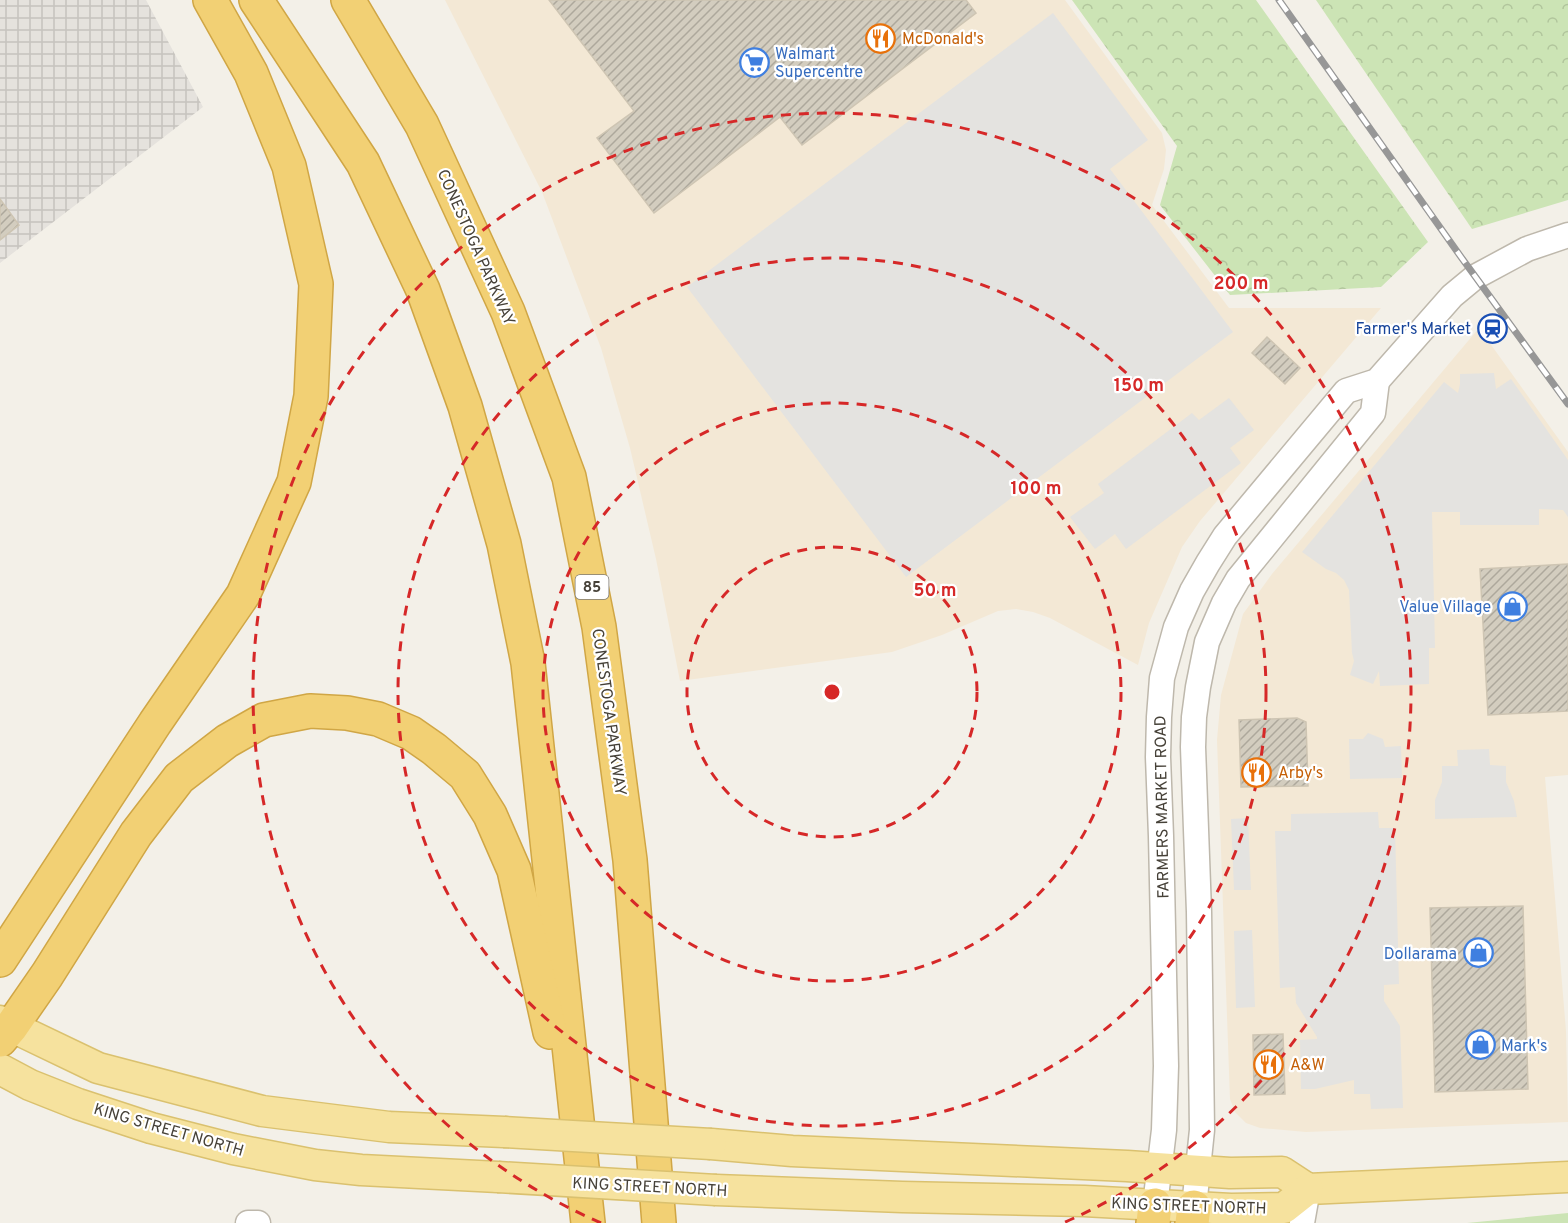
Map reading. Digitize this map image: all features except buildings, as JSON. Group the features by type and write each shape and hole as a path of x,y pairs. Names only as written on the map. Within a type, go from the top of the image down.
{"highway":[{"path":"0,960 155,723 243,595 294,482 311,396 316,284 289,166 251,73 210,0"},
{"path":"256,0 363,163 423,290 465,406 504,544 528,663 587,1211"},
{"name":"CONESTOGA PARKWAY","path":"348,0 422,125 508,312 569,477 599,627 630,860 659,1223"},
{"path":"4,1029 47,975 136,834 179,778 227,741 264,720 310,711 347,712 378,719 411,733 434,749 465,776 490,815 514,870 587,1211"}],"main road":[{"name":"KING STREET NORTH","path":"0,1069 30,1086 151,1128 233,1149 315,1165 716,1190 1094,1202 1154,1214 1193,1215 1231,1209 1284,1208 1308,1189 1282,1172 1230,1173 792,1151 711,1144 389,1127 262,1111 98,1068 4,1029"},
{"path":"1308,1189 1568,1177"}],"street":[{"path":"1377,381 1452,296 1475,277 1527,249 1568,235"},
{"name":"FARMERS MARKET ROAD","path":"1154,1214 1164,1130 1166,1066 1158,757 1162,678 1176,627 1197,581 1225,536 1346,391 1377,381 1373,413 1238,579 1224,603 1207,642 1198,687 1193,747 1199,912 1202,1130 1193,1215"},
{"path":"1302,1223 1308,1189"},
{"path":"248,1223 258,1223"}],"shaded area":[{"path":"0,0 146,0 203,107 0,263"},
{"path":"445,0 1065,0 1162,133 1166,150 1164,169 1152,205 1229,308 1381,308 1200,521 1182,547 1149,623 1138,665 1050,618 1016,609 998,611 942,635 892,652 680,681 656,559 630,448 601,348 542,192"},
{"path":"1053,13 1148,140 1110,169 1233,332 906,577 687,287"},
{"path":"1479,328 1568,452 1568,775 1545,777 1566,1031 1568,1122 1306,1132 1260,1128 1246,1123 1235,1112 1230,1099 1217,740 1221,695 1243,614 1272,574"},
{"path":"1494,373 1496,389 1511,379 1568,460 1568,517 1563,510 1539,509 1539,525 1460,525 1460,512 1432,512 1435,648 1429,648 1429,684 1380,686 1379,671 1373,684 1350,675 1354,661 1349,590 1344,580 1336,573 1326,569 1302,552 1444,382 1458,393 1460,374"},
{"path":"1229,398 1254,430 1230,448 1241,463 1126,549 1115,534 1095,549 1070,517 1104,493 1098,484 1192,413 1199,420"},
{"path":"1368,733 1383,739 1385,747 1401,746 1402,778 1350,779 1349,739 1363,739"},
{"path":"1489,749 1490,765 1506,766 1506,782 1514,801 1517,817 1435,819 1435,800 1442,782 1442,766 1458,766 1457,750"},
{"path":"1378,812 1379,828 1395,828 1399,984 1384,985 1384,1001 1400,1026 1403,1108 1371,1109 1370,1094 1354,1094 1354,1080 1315,1089 1301,1089 1300,1040 1317,1039 1317,1037 1296,1003 1295,987 1280,988 1275,831 1291,831 1291,814"},
{"path":"1248,818 1251,890 1234,890 1231,819"},
{"path":"1252,930 1255,1007 1236,1008 1234,931"}],"green space":[{"path":"1072,0 1256,0 1428,242 1381,287 1230,295 1160,205 1177,146"},
{"path":"1316,0 1568,0 1568,200 1472,229"},
{"path":"1568,1213 1568,1223 1467,1223"}],"railway":[{"path":"1279,0 1568,404"}],"place":[{"name":"McDonald's","path":"881,38"},
{"name":"Walmart Supercentre","path":"754,62"},
{"name":"Farmer's Market","path":"1492,328"},
{"name":"Value Village","path":"1512,606"},
{"name":"Arby's","path":"1257,772"},
{"name":"Dollarama","path":"1478,953"},
{"name":"Mark's","path":"1480,1045"},
{"name":"A&W","path":"1269,1064"}]}
